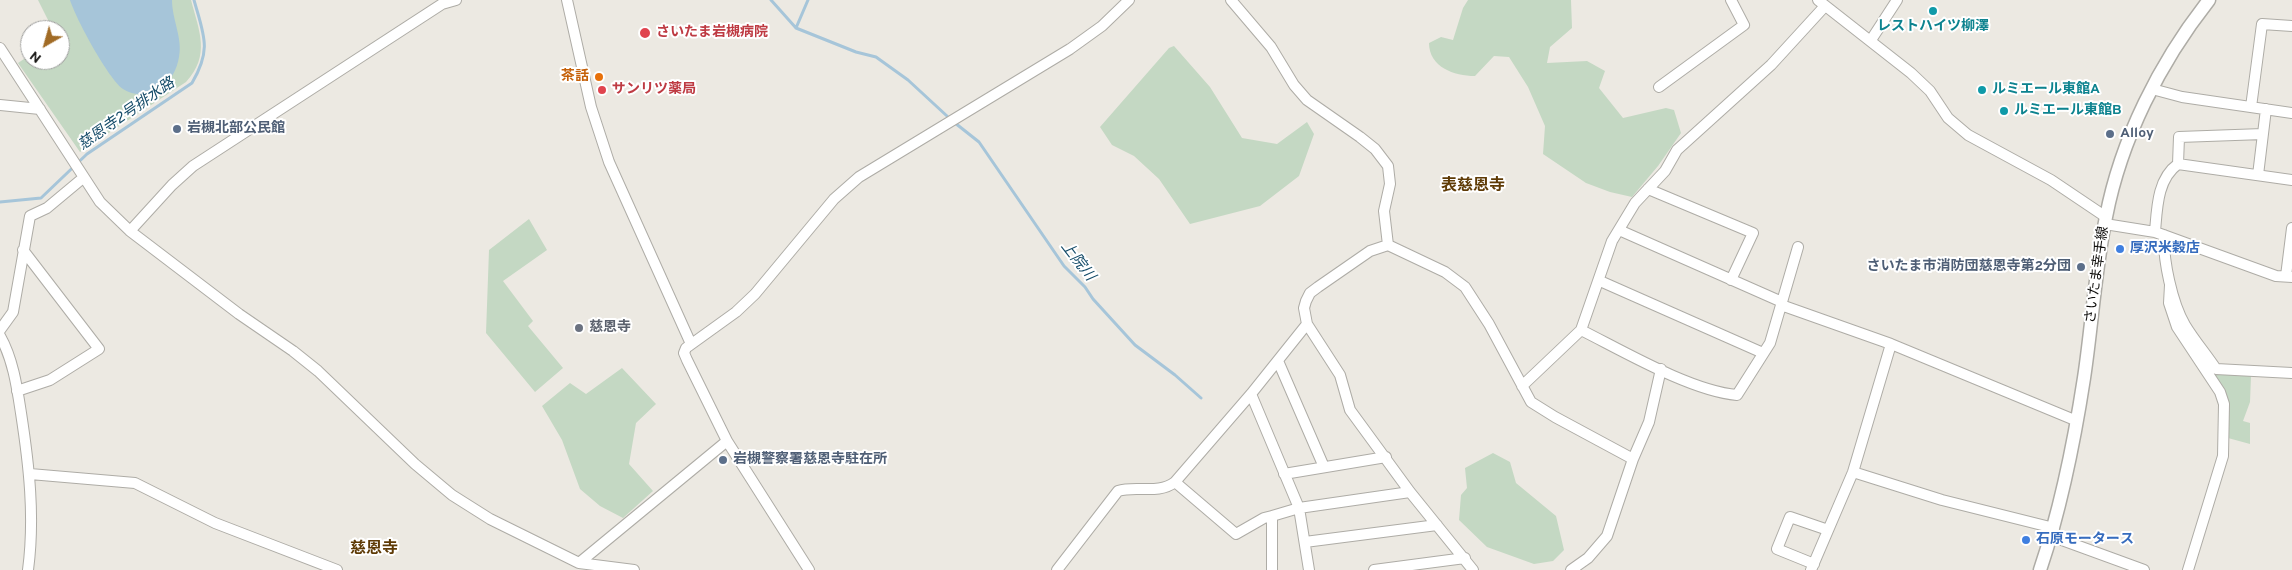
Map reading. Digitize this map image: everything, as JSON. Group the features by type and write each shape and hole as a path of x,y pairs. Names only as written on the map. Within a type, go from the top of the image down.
{"main road":[{"name":"さいたま幸手線","path":"2040,570 2052,532 2077,421 2105,220 2125,151 2152,89 2176,47 2209,0"}],"street":[{"path":"130,231 172,184 193,166 442,4 456,0"},
{"path":"567,0 591,107 609,162 691,344"},
{"path":"809,570 727,441 684,353 691,344 736,312 755,294 834,199 859,177 1070,49 1102,26 1130,0"},
{"path":"1231,0 1271,47 1294,85 1307,100 1368,143 1388,166 1390,184 1384,211 1388,245"},
{"path":"1660,87 1744,25 1731,0"},
{"path":"1871,40 1897,0"},
{"path":"1522,386 1581,330 1600,281 1612,242 1635,203 1665,171 1677,150 1771,65 1822,3 1911,72 1930,91 1948,118 1968,135 2050,180 2105,220 2160,234 2276,276 2289,277 2292,228"},
{"path":"2251,107 2262,24 2292,26"},
{"path":"0,48 100,202 130,231 239,314 294,351 318,371 415,464 452,495 498,523 579,566 634,570"},
{"path":"2152,89 2182,97 2292,113"},
{"path":"0,105 40,109"},
{"path":"2258,175 2266,109"},
{"path":"2178,164 2179,137 2263,134"},
{"path":"2292,180 2178,164 2173,168 2158,199 2160,234 2170,285 2184,323 2216,369 2292,373"},
{"path":"0,330 13,312 30,216 47,208 78,170"},
{"path":"1648,189 1753,233 1731,280"},
{"path":"1619,230 1781,303 1891,344 2077,421"},
{"path":"1473,570 1410,492 1350,410 1340,375 1307,324 1304,308 1310,293 1370,251 1388,245 1445,272 1465,287 1489,324 1531,402 1633,459"},
{"path":"1581,330 1661,369 1726,394 1737,395 1770,343 1798,247"},
{"path":"17,391 50,380 98,349 23,250"},
{"path":"1600,281 1763,353"},
{"path":"2170,285 2169,304 2177,327 2220,392 2224,404 2223,456 2188,570"},
{"path":"1057,570 1118,491 1124,489 1159,489 1169,487 1175,482 1278,362 1307,324"},
{"path":"0,336 8,350 17,391 30,474 30,554 28,570"},
{"path":"1828,530 1790,517 1777,549 1813,567 1853,472 1891,344"},
{"path":"1278,362 1324,468"},
{"path":"1571,570 1588,558 1607,536 1633,459 1649,422 1661,369"},
{"path":"1251,394 1299,508 1309,570"},
{"path":"579,566 727,441"},
{"path":"1284,474 1386,457"},
{"path":"1853,472 2052,532 2144,570"},
{"path":"30,474 135,483 215,523 337,570"},
{"path":"1175,482 1236,534 1264,518 1299,508 1410,492"},
{"path":"1272,516 1272,570"},
{"path":"1305,542 1437,525"},
{"path":"1374,570 1465,558"}],"green space":[{"path":"38,0 191,0 200,32 201,52 194,72 186,82 80,152 23,70 70,70 70,20 48,20"},
{"path":"1468,0 1571,0 1572,28 1550,47 1547,63 1587,61 1605,71 1599,88 1623,118 1666,108 1674,110 1681,133 1658,166 1632,197 1610,192 1586,183 1543,154 1545,126 1528,87 1509,57 1494,56 1475,76 1451,72 1438,64 1433,58 1429,43 1441,37 1453,40 1463,8"},
{"path":"1174,46 1210,87 1242,138 1277,144 1307,122 1314,134 1299,176 1260,206 1190,224 1159,179 1134,156 1112,145 1100,127 1169,48"},
{"path":"529,219 547,250 503,281 533,321 528,326 563,368 535,392 486,333 489,250"},
{"path":"622,368 656,404 636,423 629,464 653,491 623,518 600,506 580,489 562,440 542,406 570,383 586,394"},
{"path":"2213,372 2251,376 2250,402 2243,421 2250,423 2250,444 2228,438 2226,392"},
{"path":"1493,453 1510,462 1516,483 1556,516 1564,550 1553,561 1534,564 1487,547 1459,520 1461,495 1467,488 1465,468"}],"water":[{"path":"70,0 172,0 180,50 177,66 167,83 160,89 147,94 136,94 123,89 109,73 93,48"}],"waterway":[{"name":"慈恩寺2号排水路","path":"0,202 41,198 87,154 192,83 202,61 204,51 203,33 194,0"},
{"name":"上院川","path":"771,0 796,28 856,52 876,57 908,80 947,116"},
{"path":"796,28 808,0"},
{"name":"上院川","path":"955,123 979,142 1064,266 1085,287 1093,299 1135,345 1175,375 1201,398"}],"place":[{"name":"レストハイツ柳澤","path":"1933,11"},
{"name":"さいたま岩槻病院","path":"645,33"},
{"name":"茶話","path":"599,77"},
{"name":"サンリツ薬局","path":"602,90"},
{"name":"ルミエール東館A","path":"1982,90"},
{"name":"ルミエール東館B","path":"2004,111"},
{"name":"岩槻北部公民館","path":"177,129"},
{"name":"Alloy","path":"2110,134"},
{"name":"厚沢米穀店","path":"2120,249"},
{"name":"さいたま市消防団慈恩寺第2分団","path":"2081,267"},
{"name":"慈恩寺","path":"579,328"},
{"name":"岩槻警察署慈恩寺駐在所","path":"723,460"},
{"name":"石原モータース","path":"2026,540"}],"district":[{"name":"表慈恩寺","path":"1473,187"},
{"name":"慈恩寺","path":"374,550"}]}
